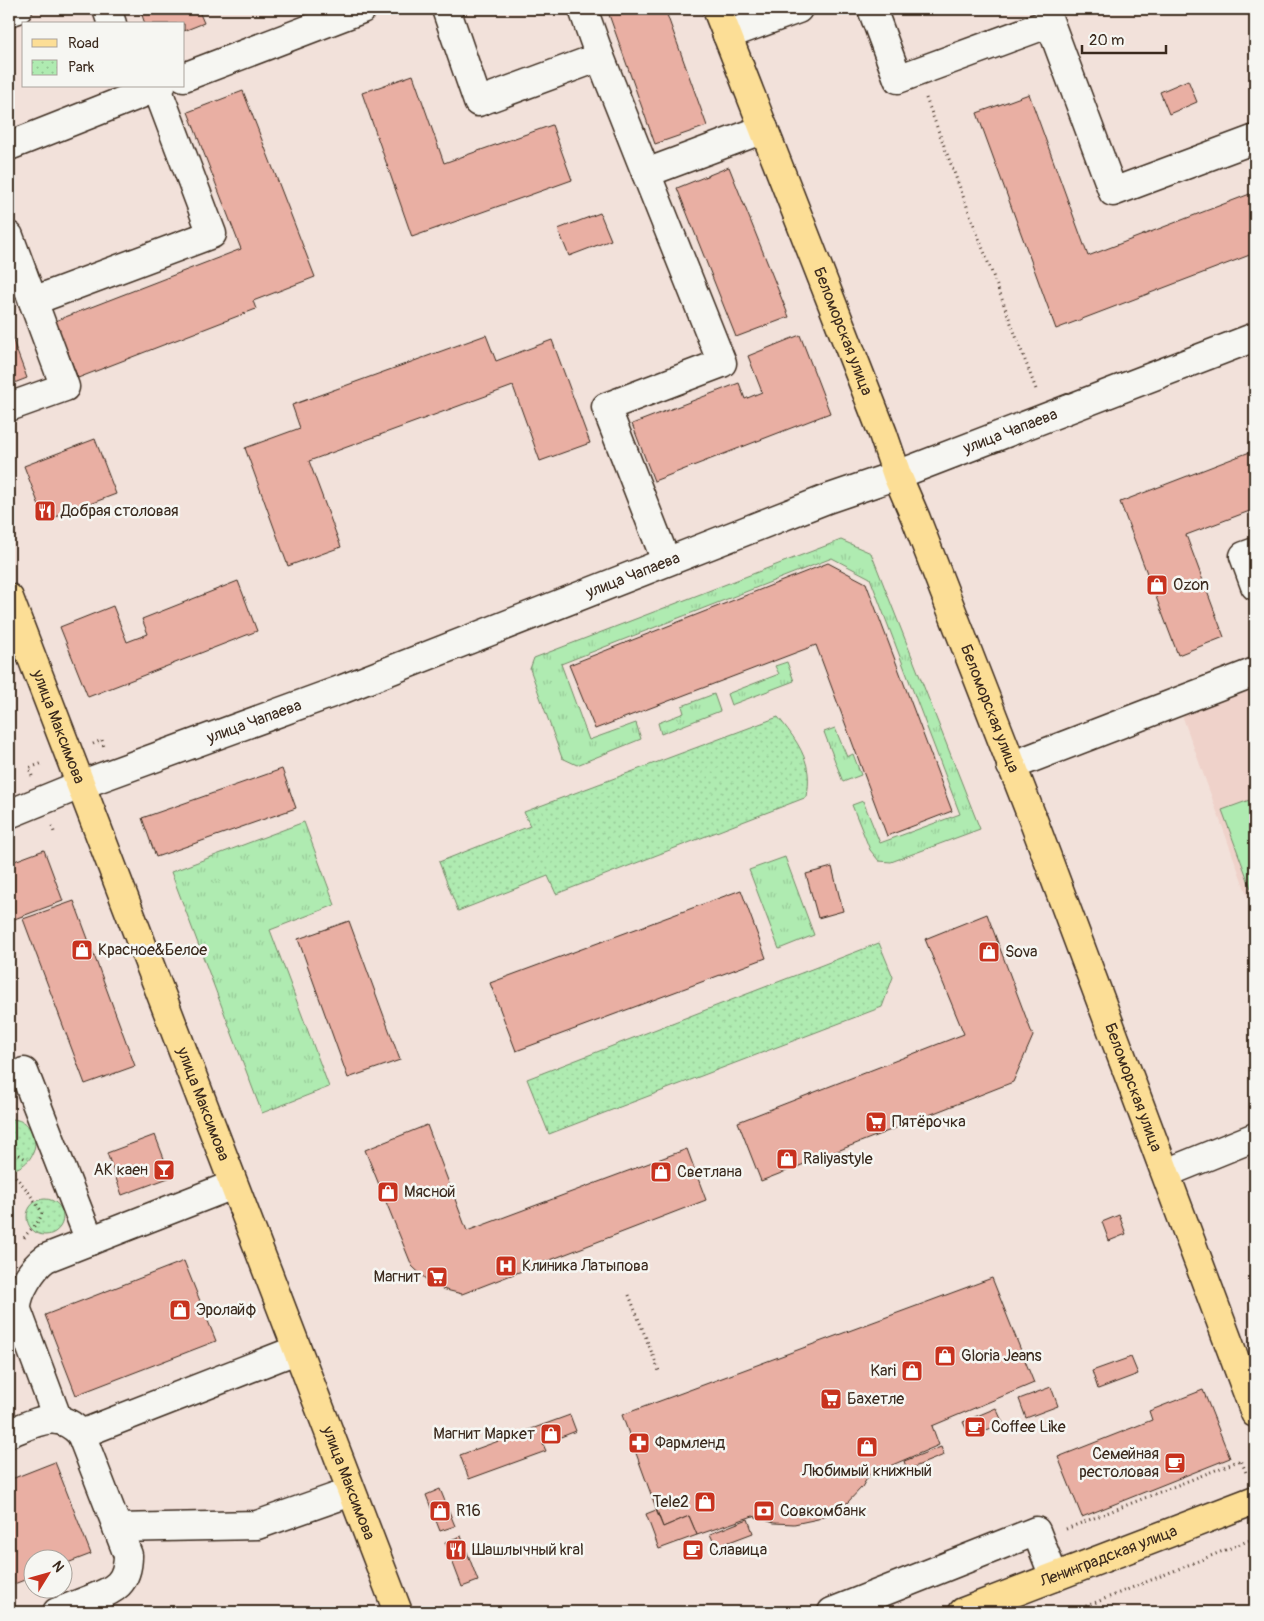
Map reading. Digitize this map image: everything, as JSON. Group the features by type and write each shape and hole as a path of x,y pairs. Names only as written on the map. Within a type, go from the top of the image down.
{"main road":[{"name":"Беломорская улица","path":"717,9 1012,766 1255,1413"},
{"name":"улица Максимова","path":"9,598 398,1612"},
{"name":"Ленинградская улица","path":"963,1612 1255,1500"}],"street":[{"path":"9,12 18,9"},
{"path":"107,9 111,22"},
{"path":"185,77 362,9"},
{"path":"446,9 478,102 600,57"},
{"path":"582,9 722,364 606,408 666,561"},
{"path":"727,35 798,9"},
{"path":"872,9 898,79 1058,16 1113,192 1255,140"},
{"path":"9,146 148,89 212,234 33,301"},
{"path":"646,173 764,129"},
{"path":"9,236 66,387 9,407"},
{"name":"улица Чапаева","path":"9,814 80,785 343,689 827,498 897,475 1255,337"},
{"path":"1255,552 1244,556 1255,586"},
{"path":"1012,766 1255,672"},
{"path":"24,1072 90,1241"},
{"path":"1166,1173 1255,1137"},
{"path":"57,1612 116,1588 122,1581 128,1565 128,1555 17,1310 17,1301 32,1271 46,1258 233,1185"},
{"path":"9,1433 43,1420 69,1427 296,1350"},
{"path":"117,1528 257,1525 351,1492"},
{"path":"832,1612 1036,1531 1054,1577"}],"path":[{"path":"916,72 1046,417"},
{"path":"9,1156 21,1155 25,1157 29,1165"},
{"path":"9,1170 32,1196 42,1212"},
{"path":"32,1271 24,1260 22,1245 28,1232 40,1221 44,1205"},
{"path":"629,1295 659,1371"},
{"path":"1072,1612 1255,1538"}],"shaded area":[{"path":"1255,689 1255,917 1182,715"}],"green space":[{"path":"841,540 871,553 980,829 891,862 879,861 870,850 852,805 863,801 880,843 960,814 870,578 832,558 561,664 589,740 636,723 641,739 577,765 562,758 530,669 534,658"},
{"path":"787,662 794,681 731,705 727,694 779,674 775,666"},
{"path":"714,694 720,711 661,734 658,723 684,713 682,706"},
{"path":"778,717 793,736 807,765 807,797 556,894 548,876 458,911 439,862 530,826 524,812"},
{"path":"835,728 847,757 853,754 861,775 843,782 824,732"},
{"path":"1255,798 1255,899 1222,810"},
{"path":"304,822 335,905 270,930 329,1087 262,1113 171,872"},
{"path":"785,857 814,935 779,949 749,870"},
{"path":"879,943 893,977 882,1007 549,1134 527,1079"},
{"path":"9,1119 27,1125 35,1141 30,1159 11,1170 9,1168"},
{"path":"45,1199 52,1200 58,1204 62,1210 62,1224 58,1230 52,1234 45,1235 38,1234 32,1230 28,1224 27,1217 28,1210 32,1204 38,1200"}],"building":[{"path":"140,9 198,9 204,23 185,31 185,22 144,22"},
{"path":"607,9 665,9 707,126 655,144"},
{"path":"413,75 444,163 552,125 572,180 412,237 362,93"},
{"path":"1188,80 1197,102 1169,114 1160,92"},
{"path":"243,91 315,277 253,301 256,309 78,378 55,321 241,249 188,112"},
{"path":"1029,94 1088,256 1255,192 1255,253 1056,329 977,113"},
{"path":"729,167 789,317 736,337 677,188"},
{"path":"600,213 611,240 569,256 558,229"},
{"path":"9,330 27,378 9,385"},
{"path":"486,335 496,361 552,340 590,443 540,461 513,386 309,461 341,547 288,566 245,448 300,428 292,405"},
{"path":"800,335 830,413 654,481 632,424 739,383 745,399 762,392 748,356"},
{"path":"95,439 116,494 45,521 24,466"},
{"path":"1255,450 1255,509 1186,535 1224,637 1178,655 1120,502"},
{"path":"828,563 866,583 952,811 887,836 816,645 595,729 569,665"},
{"path":"238,581 257,631 88,697 60,627 113,606 127,642 148,634 142,619"},
{"path":"282,769 296,808 156,857 142,818"},
{"path":"44,850 63,901 9,921 9,863"},
{"path":"832,867 843,911 818,918 806,874"},
{"path":"741,890 766,958 516,1051 490,983"},
{"path":"74,901 135,1066 85,1084 23,919"},
{"path":"987,914 1033,1036 1013,1082 761,1181 738,1122 964,1034 925,939"},
{"path":"349,921 400,1060 348,1078 298,939"},
{"path":"427,1125 467,1231 687,1149 706,1200 462,1294 434,1287 412,1266 365,1150"},
{"path":"155,1135 171,1177 122,1195 107,1153"},
{"path":"1119,1215 1126,1234 1109,1241 1102,1222"},
{"path":"184,1261 216,1341 76,1395 45,1315"},
{"name":"Бахетле","path":"992,1278 1034,1383 932,1426 939,1445 869,1475 862,1487 847,1503 818,1519 794,1524 774,1523 753,1516 697,1535 689,1516 663,1527 622,1415"},
{"path":"1131,1357 1138,1374 1098,1389 1092,1371"},
{"path":"1051,1387 1058,1406 1026,1418 1019,1399"},
{"path":"1203,1390 1230,1458 1082,1517 1058,1457 1152,1420 1149,1411"},
{"path":"996,1408 1003,1423 970,1437 963,1422"},
{"path":"570,1415 576,1431 543,1444 546,1451 469,1479 460,1455"},
{"path":"941,1447 944,1455 907,1470 904,1461"},
{"path":"55,1462 91,1554 72,1561 72,1548 22,1548 22,1581 9,1586 9,1480"},
{"path":"440,1489 455,1526 440,1531 426,1495"},
{"path":"656,1510 663,1527 689,1516 697,1535 659,1549 646,1514"},
{"path":"748,1519 753,1533 716,1547 710,1534"},
{"path":"461,1536 478,1581 462,1587 445,1542"},
{"path":"695,1544 699,1553 689,1556 686,1548"}],"place":[{"name":"Добрая столовая","path":"45,511"},
{"name":"Ozon","path":"1157,585"},
{"name":"Красное&Белое","path":"82,950"},
{"name":"Sova","path":"989,952"},
{"name":"Пятёрочка","path":"876,1122"},
{"name":"Raliyastyle","path":"787,1159"},
{"name":"АК каен","path":"164,1170"},
{"name":"Светлана","path":"661,1172"},
{"name":"Мясной","path":"388,1192"},
{"name":"Клиника Латыпова","path":"506,1266"},
{"name":"Магнит","path":"437,1277"},
{"name":"Эролайф","path":"180,1310"},
{"name":"Gloria Jeans","path":"945,1356"},
{"name":"Kari","path":"912,1371"},
{"name":"Бахетле","path":"831,1399"},
{"name":"Coffee Like","path":"975,1427"},
{"name":"Магнит Маркет","path":"551,1434"},
{"name":"Фармленд","path":"639,1443"},
{"name":"Любимый книжный","path":"867,1447"},
{"name":"Семейная рестоловая","path":"1175,1463"},
{"name":"Tele2","path":"705,1502"},
{"name":"R16","path":"440,1511"},
{"name":"Совкомбанк","path":"764,1511"},
{"name":"Шашлычный kral","path":"456,1550"},
{"name":"Славица","path":"693,1550"}]}
